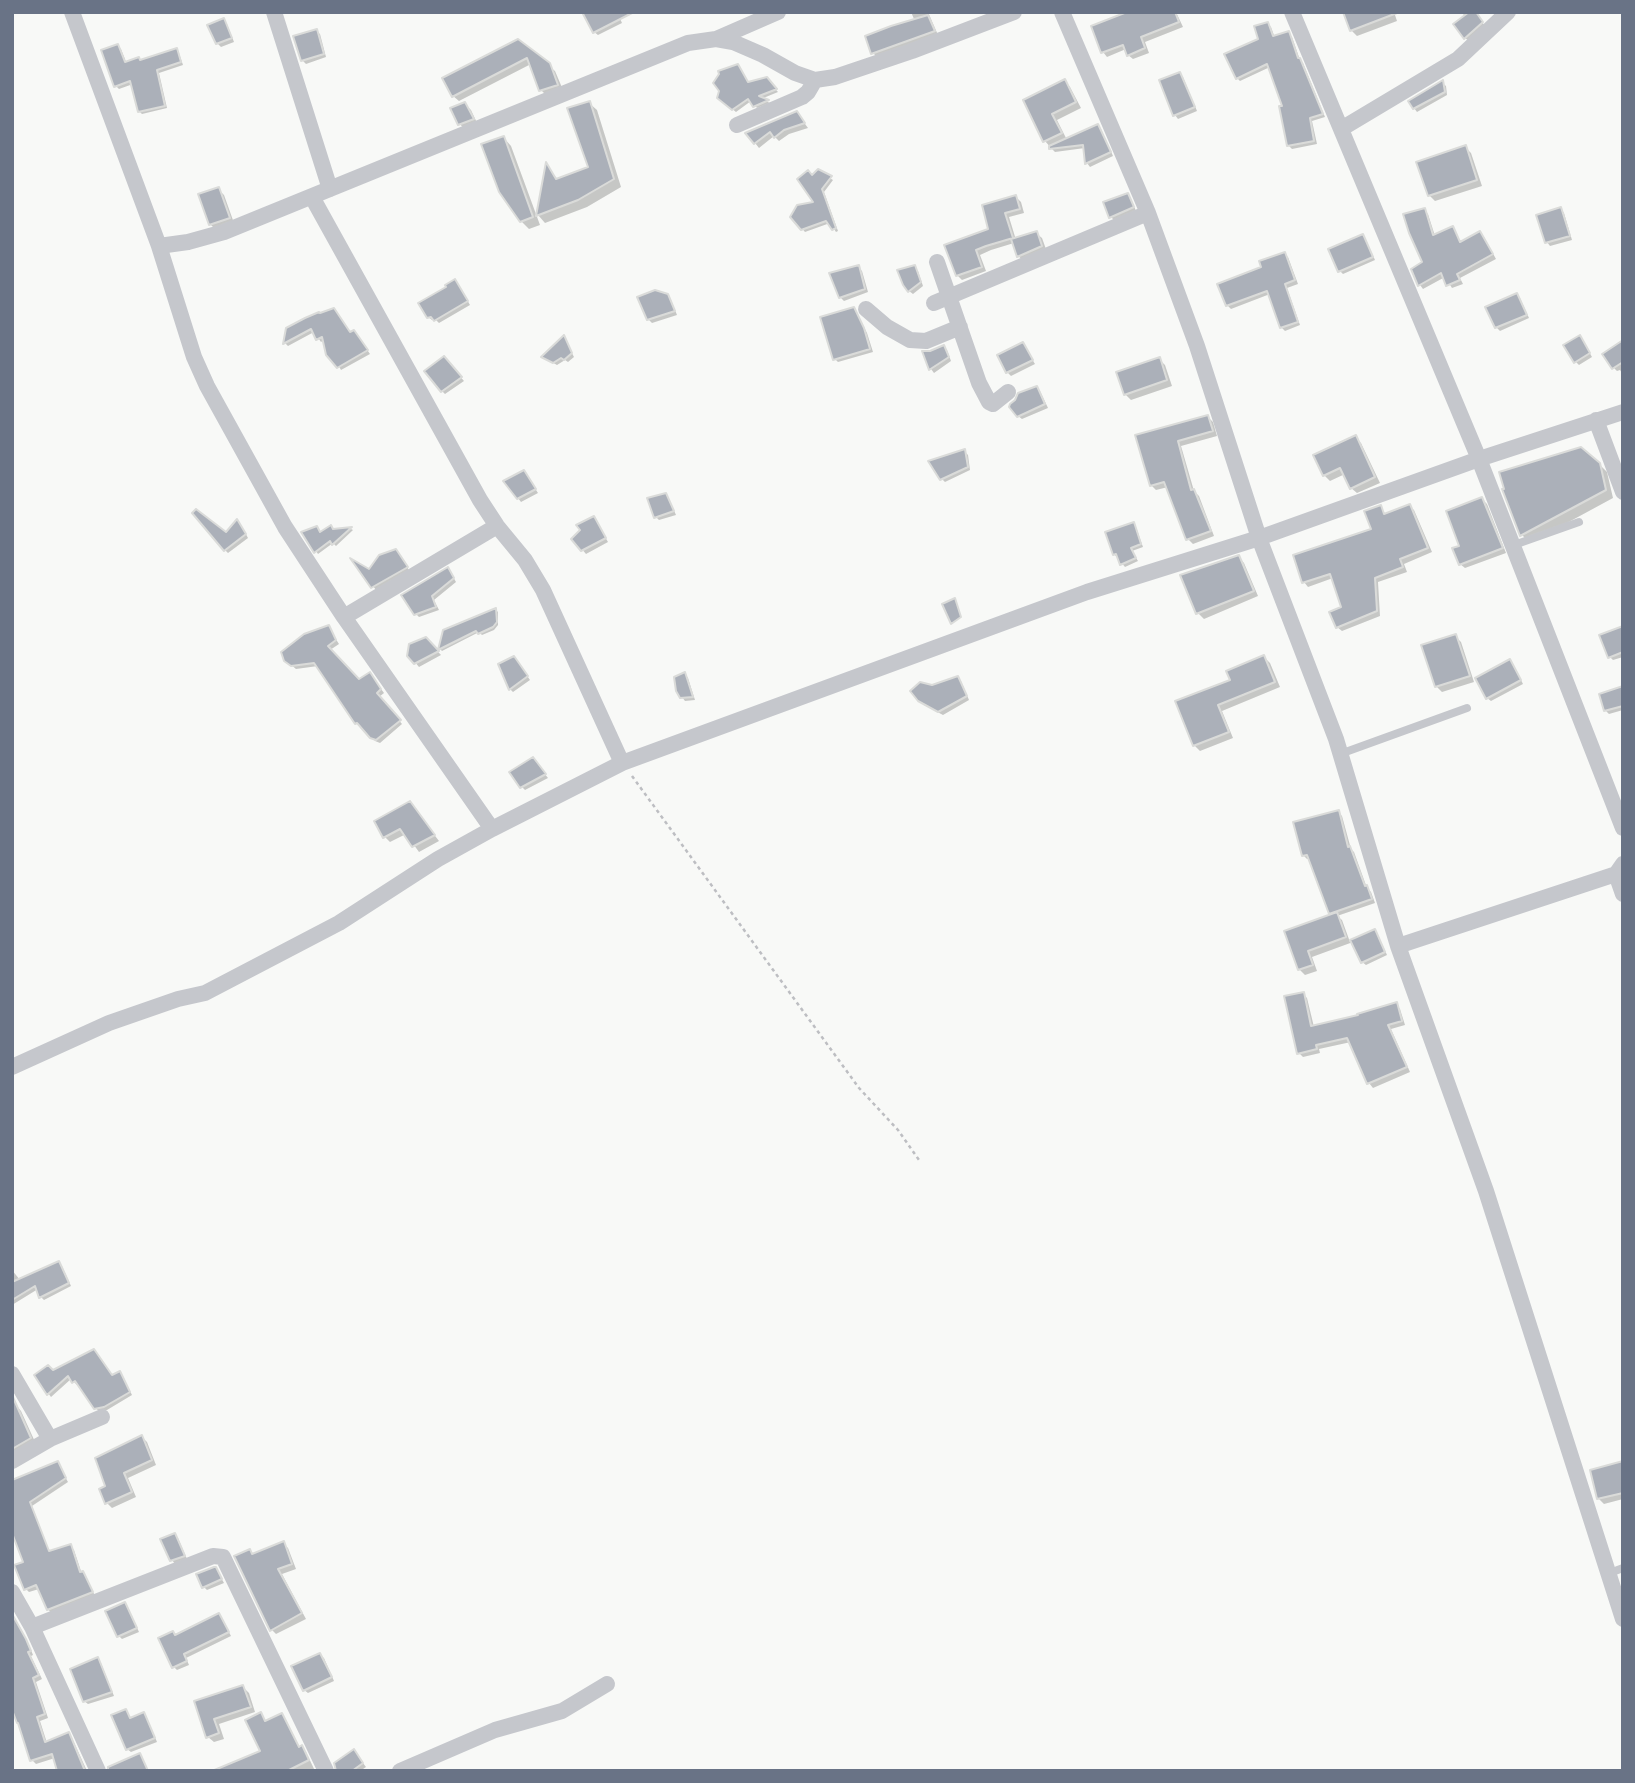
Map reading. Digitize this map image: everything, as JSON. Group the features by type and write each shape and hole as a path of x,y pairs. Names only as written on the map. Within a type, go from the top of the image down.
{"street":[{"path":"72,12 159,246 194,357 207,386 285,527 344,617 492,829"},
{"path":"274,12 330,189"},
{"path":"159,246 188,242 224,232 688,43 716,39 778,12"},
{"path":"716,39 743,46 795,73 815,80 835,77 912,51 1014,12"},
{"path":"1062,12 1148,213 1198,346 1259,538 1340,754 1398,946 1486,1191 1601,1546 1615,1571 1623,1619"},
{"path":"1292,12 1514,545 1623,828"},
{"path":"1340,129 1458,59 1508,12"},
{"path":"737,125 802,97 815,80"},
{"path":"312,197 480,500 543,590 622,763"},
{"path":"934,303 1148,213"},
{"path":"937,262 979,383 989,402 993,404 1008,392"},
{"path":"866,309 887,327 910,341 926,341 960,327"},
{"path":"12,1067 109,1023 178,999 205,993 339,923 438,859 492,829 622,763 1087,592 1259,538 1479,459 1623,412"},
{"path":"1596,420 1623,492"},
{"path":"344,617 497,526"},
{"path":"1398,946 1620,869 1623,894"},
{"path":"12,1374 50,1439"},
{"path":"12,1461 50,1439 102,1417"},
{"path":"32,1627 213,1556 223,1557 326,1771"},
{"path":"12,1592 32,1627 98,1771"},
{"path":"400,1771 495,1730 562,1711 607,1685"}],"lane":[{"path":"1514,545 1579,522"},
{"path":"1340,754 1467,708"}],"path":[{"path":"622,763 859,1088 898,1130 919,1160"}],"building":[{"path":"582,12 634,12 593,33"},
{"path":"1127,12 1175,12 1179,22 1141,37 1145,48 1127,56 1123,45 1101,53 1091,26"},
{"path":"1343,12 1396,12 1397,13 1350,31"},
{"path":"1469,12 1476,12 1483,22 1464,39 1453,24"},
{"path":"928,15 935,31 871,54 865,36"},
{"path":"224,18 232,38 216,44 207,25"},
{"path":"1268,22 1273,36 1289,31 1323,114 1310,118 1314,141 1287,146 1279,106 1282,106 1267,64 1236,79 1224,54 1258,39 1254,26"},
{"path":"317,29 324,54 301,61 293,36"},
{"path":"518,39 550,63 558,85 539,91 527,58 452,97 442,78"},
{"path":"118,44 125,62 177,48 181,62 157,70 165,106 138,112 130,81 114,87 101,50"},
{"path":"738,64 748,82 767,77 777,89 759,96 769,100 753,107 748,99 732,110 717,98 719,91 713,83 718,71"},
{"path":"1180,72 1195,107 1173,116 1159,80"},
{"path":"1065,79 1076,102 1052,114 1062,133 1043,142 1023,100"},
{"path":"1443,80 1445,92 1413,109 1408,101"},
{"path":"590,101 614,179 578,200 536,216 546,162 556,179 588,167 567,108"},
{"path":"465,102 474,119 458,125 450,108"},
{"path":"797,111 805,123 784,130 774,138 770,132 754,144 745,133"},
{"path":"1098,124 1111,152 1085,164 1083,145 1049,149 1049,146"},
{"path":"504,136 533,217 520,222 499,192 481,144"},
{"path":"1466,145 1477,180 1428,196 1416,162"},
{"path":"818,169 832,176 822,189 836,228 832,230 826,221 801,230 790,217 797,205 813,202 797,179 808,170 812,175"},
{"path":"219,187 230,218 209,225 198,194"},
{"path":"1128,193 1134,207 1109,218 1103,202"},
{"path":"1016,195 1020,209 1005,213 1013,238 976,250 982,267 956,276 944,245 988,229 982,205"},
{"path":"1561,207 1570,236 1545,243 1536,215"},
{"path":"1425,208 1433,235 1453,226 1460,242 1480,231 1493,254 1457,274 1460,280 1446,286 1441,273 1418,286 1411,269 1422,262 1403,214"},
{"path":"1037,231 1042,246 1017,257 1011,239"},
{"path":"1363,234 1373,257 1338,272 1328,249"},
{"path":"1285,252 1295,280 1285,284 1298,322 1280,328 1267,291 1226,306 1217,284 1261,267 1259,261"},
{"path":"859,265 865,289 839,298 829,273"},
{"path":"915,265 921,282 908,292 897,270"},
{"path":"455,279 468,301 434,321 431,317 427,318 418,303"},
{"path":"655,290 668,294 675,311 647,320 637,297"},
{"path":"1517,293 1527,315 1495,328 1485,307"},
{"path":"854,307 870,349 833,360 820,317"},
{"path":"334,308 350,332 354,330 368,350 337,368 326,355 322,337 316,340 311,329 283,344 286,328"},
{"path":"564,335 572,353 564,360 561,358 553,363 541,357"},
{"path":"1580,335 1590,353 1574,363 1563,345"},
{"path":"1623,340 1623,362 1612,369 1602,354"},
{"path":"1023,342 1033,360 1006,373 997,355"},
{"path":"944,345 949,357 929,370 922,351 930,351"},
{"path":"444,356 462,377 441,392 424,371"},
{"path":"1160,357 1167,380 1124,395 1116,372"},
{"path":"1037,386 1045,404 1017,417 1009,407 1010,404 1018,393"},
{"path":"1208,415 1213,431 1178,441 1191,490 1194,489 1211,531 1186,540 1164,482 1150,486 1135,435"},
{"path":"1356,435 1375,477 1350,489 1340,468 1323,476 1313,455"},
{"path":"1581,447 1600,463 1606,490 1520,536 1502,489 1499,472"},
{"path":"965,449 968,467 940,480 928,461"},
{"path":"524,470 536,489 517,499 503,481"},
{"path":"666,493 674,511 654,518 647,498"},
{"path":"1482,497 1503,548 1459,565 1452,548 1459,546 1446,511"},
{"path":"1410,504 1428,548 1400,559 1403,567 1375,578 1377,611 1336,628 1329,612 1341,607 1330,574 1302,583 1293,555 1371,529 1364,511 1381,505 1384,514"},
{"path":"196,509 226,532 237,519 246,534 224,551 192,513"},
{"path":"594,516 606,538 581,551 571,539 580,530 576,525"},
{"path":"1134,522 1141,544 1131,548 1136,558 1120,565 1116,554 1113,555 1105,532"},
{"path":"331,525 333,529 352,527 332,545 330,541 314,553 301,532 317,526 320,532"},
{"path":"396,549 408,567 371,588 350,558 369,569 379,555"},
{"path":"1239,555 1254,591 1196,614 1180,575"},
{"path":"448,567 454,578 432,596 436,607 414,615 401,595"},
{"path":"955,598 961,617 951,624 942,604"},
{"path":"496,608 497,622 493,627 478,634 476,631 438,650 443,630"},
{"path":"329,625 336,640 328,646 359,679 370,672 381,689 377,693 401,720 376,740 355,724 314,663 291,666 284,661 281,652 304,634"},
{"path":"1623,626 1623,652 1608,658 1599,635"},
{"path":"1456,634 1470,676 1435,687 1421,645"},
{"path":"426,637 439,651 414,664 407,656 409,644"},
{"path":"1264,655 1275,682 1218,705 1229,732 1193,746 1175,701 1230,680 1226,671"},
{"path":"514,656 528,676 509,690 498,664"},
{"path":"1510,659 1521,680 1486,699 1475,678"},
{"path":"685,672 693,697 680,698 674,677"},
{"path":"958,676 967,696 938,712 918,701 910,691 920,682 932,685"},
{"path":"1623,686 1623,706 1604,711 1599,694"},
{"path":"533,757 546,774 520,788 509,772"},
{"path":"410,801 435,835 412,847 400,829 383,838 374,821"},
{"path":"1339,810 1348,847 1350,846 1372,899 1329,914 1307,855 1302,856 1293,822"},
{"path":"1337,912 1346,937 1308,951 1313,965 1298,970 1284,931"},
{"path":"1375,929 1385,952 1361,963 1350,940"},
{"path":"1304,992 1311,1026 1397,1002 1402,1021 1388,1025 1407,1067 1367,1084 1347,1038 1316,1045 1317,1049 1297,1054 1284,996"},
{"path":"59,1261 69,1283 39,1298 35,1286 12,1300 12,1282"},
{"path":"94,1349 112,1375 120,1371 130,1392 104,1407 94,1409 75,1381 72,1383 68,1376 47,1395 34,1375 48,1365 53,1370"},
{"path":"12,1395 31,1438 12,1449"},
{"path":"142,1435 152,1460 124,1473 132,1492 105,1504 99,1489 105,1486 95,1458"},
{"path":"58,1461 66,1478 30,1502 49,1551 71,1544 80,1572 83,1571 93,1592 47,1610 36,1585 24,1590 14,1565 23,1562 12,1533 12,1480"},
{"path":"1623,1461 1623,1493 1597,1499 1590,1470"},
{"path":"175,1533 185,1556 170,1561 160,1539"},
{"path":"284,1541 292,1564 278,1569 302,1613 270,1631 234,1556 250,1549 252,1554"},
{"path":"214,1567 222,1579 202,1588 196,1574"},
{"path":"125,1602 137,1628 117,1637 105,1611"},
{"path":"219,1613 229,1632 184,1654 187,1661 172,1668 158,1638 173,1631 175,1635"},
{"path":"12,1614 26,1639 31,1651 28,1652 39,1675 33,1678 45,1714 37,1717 45,1742 69,1732 85,1771 57,1771 52,1754 30,1761 12,1710"},
{"path":"320,1653 332,1677 303,1691 291,1666"},
{"path":"98,1657 112,1692 83,1702 70,1669"},
{"path":"243,1685 251,1707 214,1719 219,1733 206,1738 194,1701"},
{"path":"126,1709 130,1718 144,1712 155,1738 126,1750 111,1715"},
{"path":"261,1712 265,1721 282,1713 299,1747 302,1745 309,1760 287,1771 212,1771 260,1751 245,1720"},
{"path":"354,1749 363,1763 352,1771 336,1771 334,1763"},
{"path":"140,1753 148,1771 108,1771 108,1767"}]}
